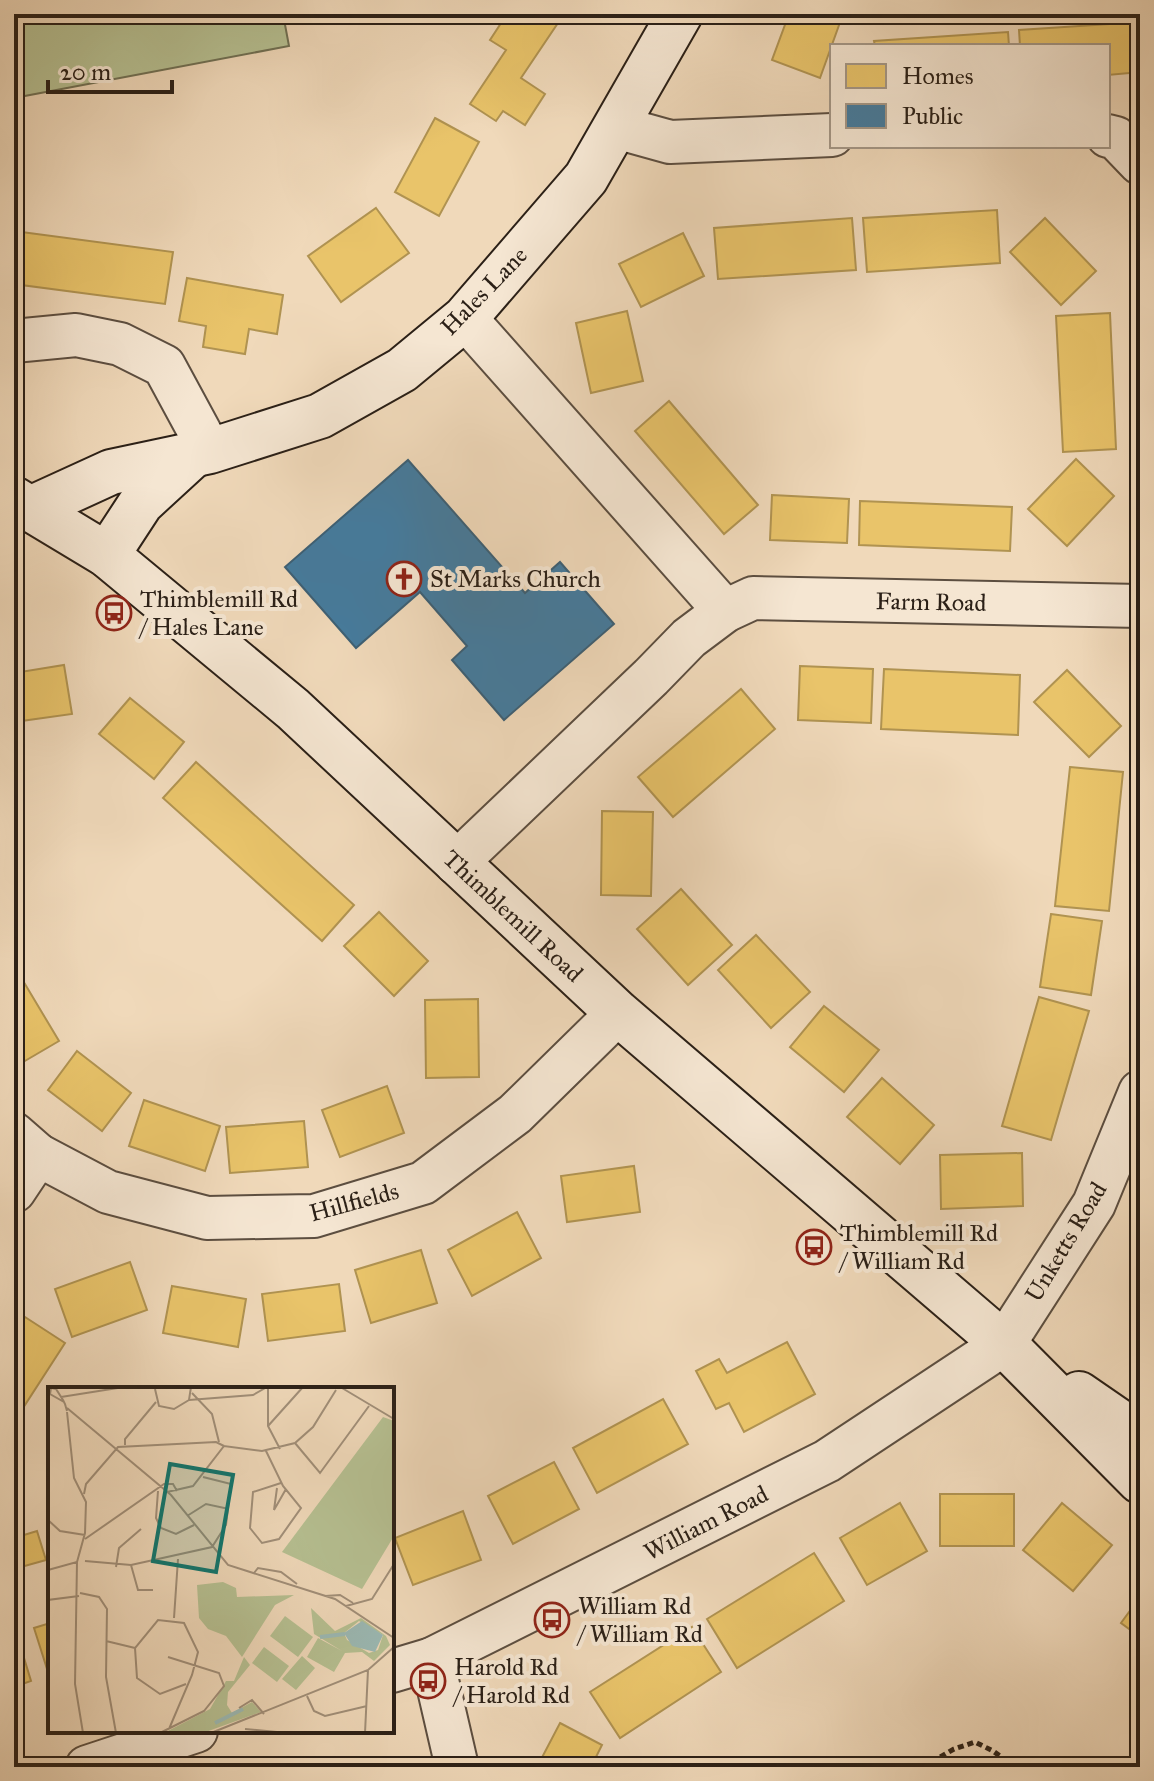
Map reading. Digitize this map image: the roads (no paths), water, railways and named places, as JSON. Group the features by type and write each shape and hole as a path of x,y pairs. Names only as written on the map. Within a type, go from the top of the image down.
{"main road":[{"name":"Hales Lane","path":"22,504 111,472 201,453 320,416 402,370 465,318 586,178 680,14"},
{"name":"Hales Lane","path":"107,555 141,503 201,453"},
{"name":"Thimblemill Road","path":"22,504 107,555 293,709 618,1013 1004,1344 1140,1481"},
{"name":"Thimblemill Road","path":"1004,1344 1140,1436"}],"street":[{"path":"616,127 670,142 830,135"},
{"path":"1110,136 1116,138 1140,163"},
{"path":"465,318 725,611"},
{"path":"14,341 76,335 120,344 164,366 201,453"},
{"name":"Farm Road","path":"456,863 689,638 725,611 753,598 1140,606"},
{"name":"Hillfields","path":"14,1191 26,1145 108,1192 207,1218 314,1216 423,1183 515,1114 618,1013"},
{"name":"Unketts Road","path":"1004,1344 1094,1204 1140,1092"},
{"name":"William Road","path":"394,1670 432,1659 827,1461 1004,1344"},
{"path":"432,1659 457,1767"},
{"path":"87,1767 190,1733"}],"place":[{"name":"St Marks Church","path":"404,579"},
{"name":"Thimblemill Rd / Hales Lane","path":"114,613"},
{"name":"Thimblemill Rd / William Rd","path":"814,1247"},
{"name":"William Rd / William Rd","path":"552,1620"},
{"name":"Harold Rd / Harold Rd","path":"428,1681"}]}
